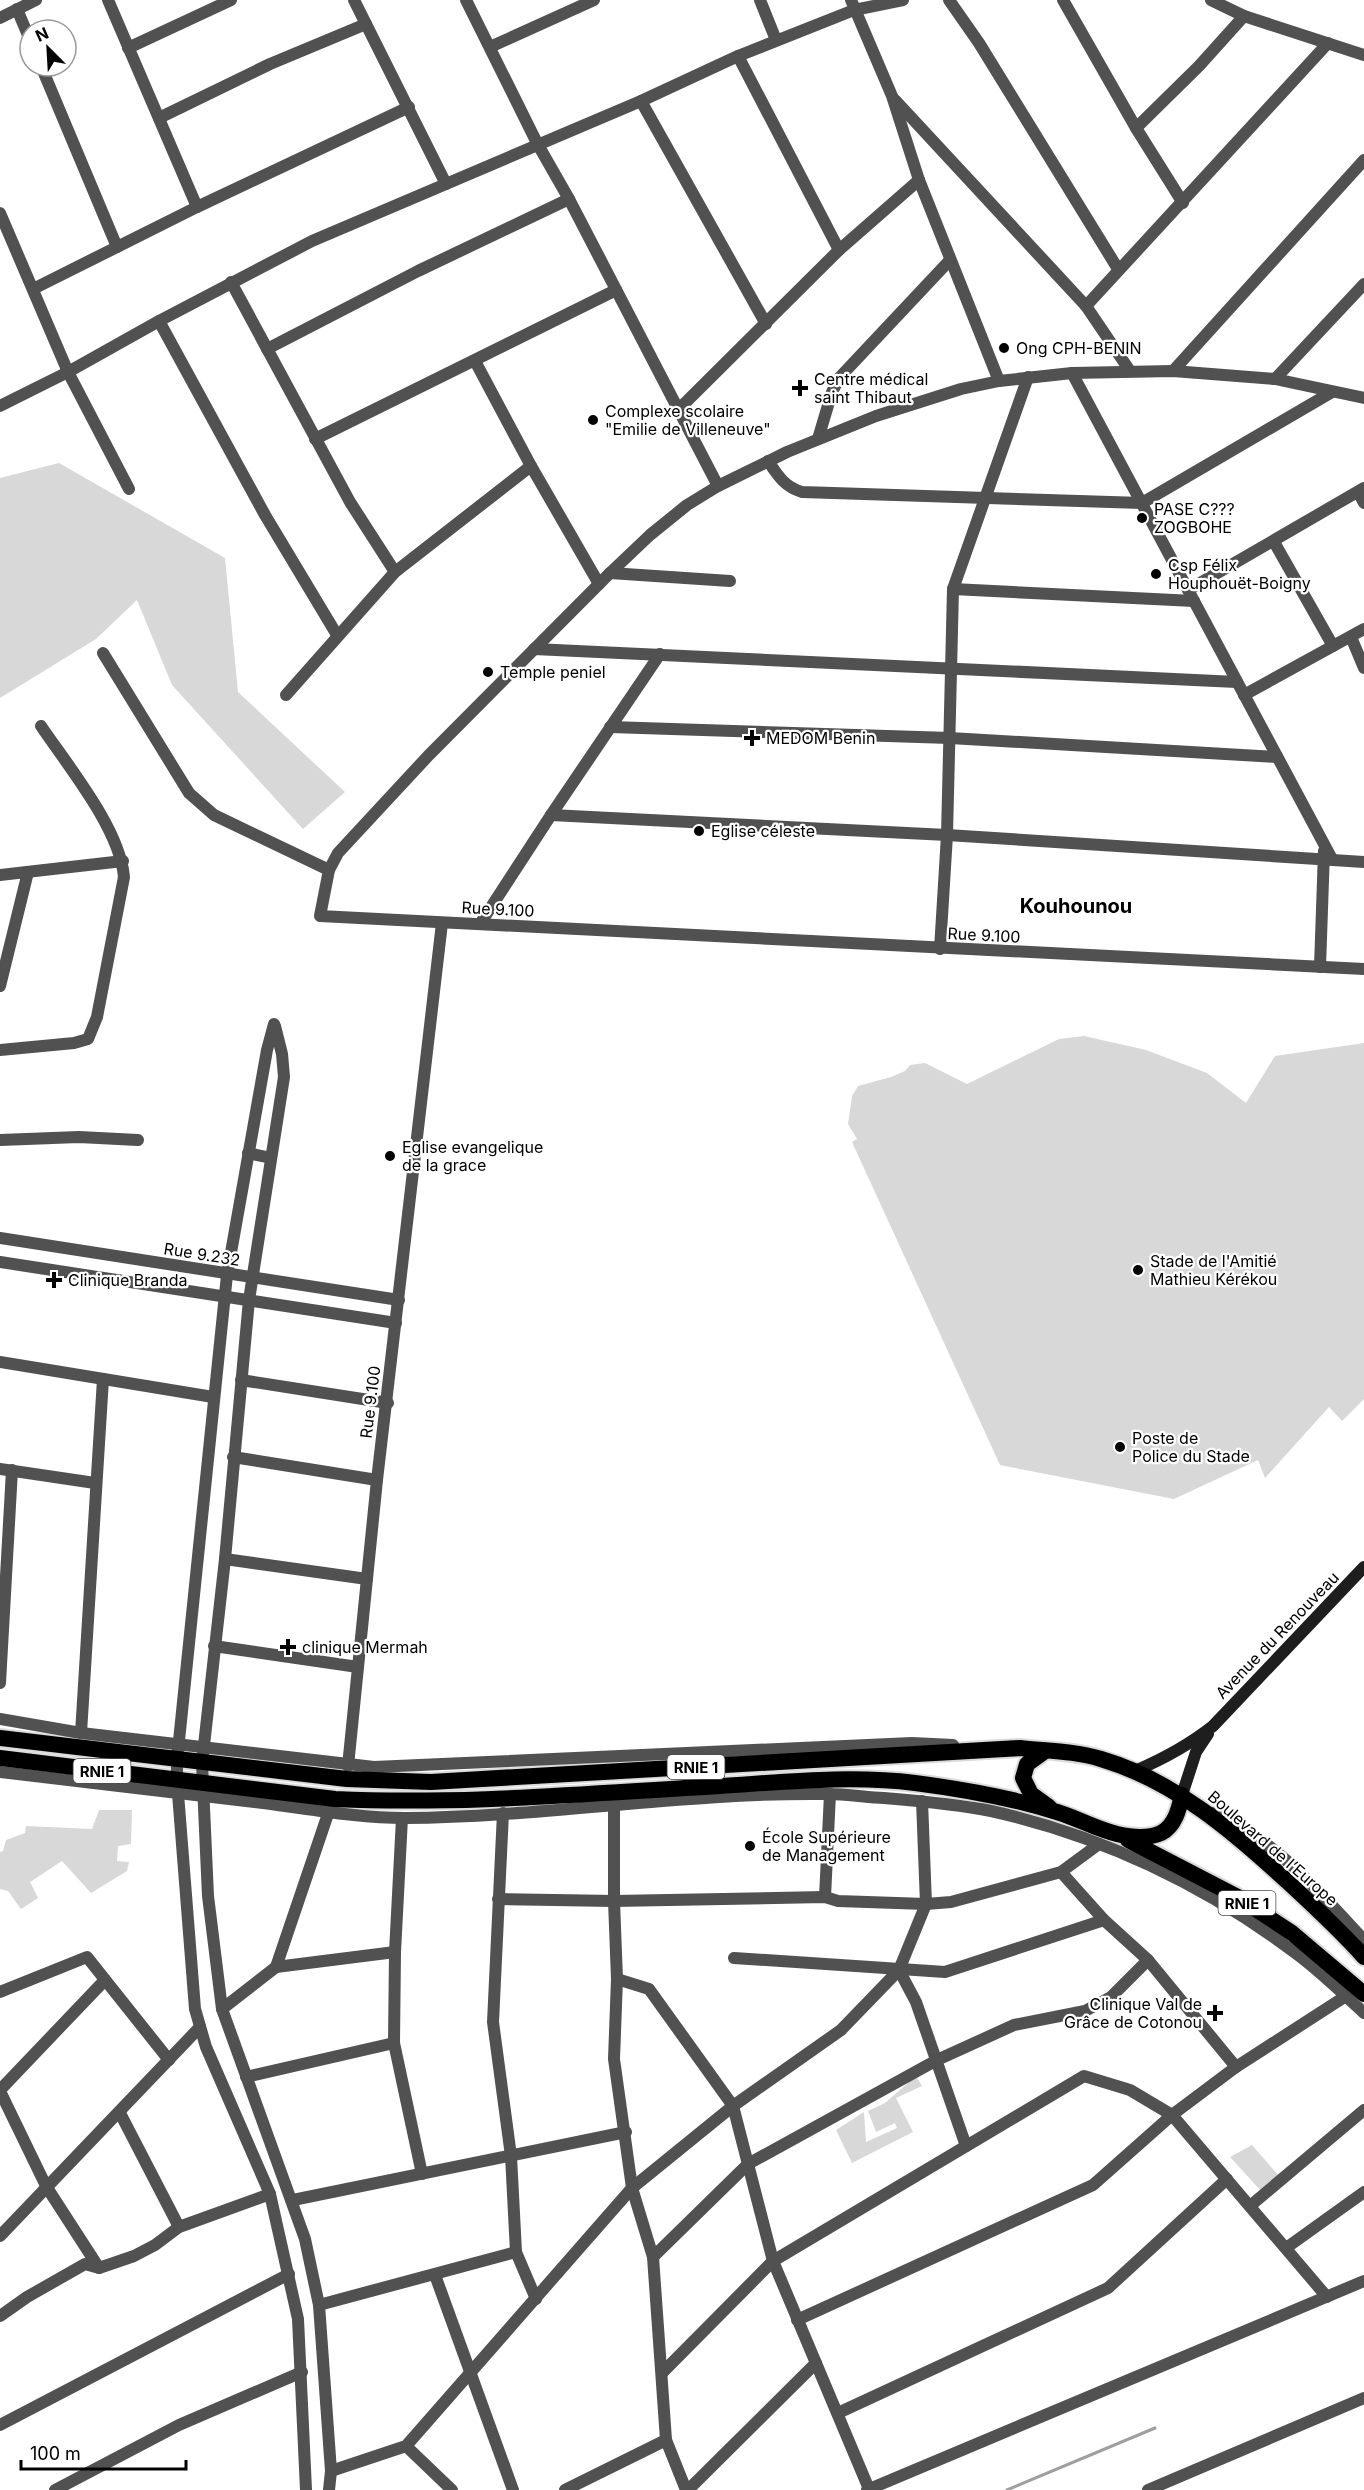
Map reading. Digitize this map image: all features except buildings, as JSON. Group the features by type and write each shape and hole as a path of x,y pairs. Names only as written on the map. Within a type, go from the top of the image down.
{"highway":[{"name":"RNIE 1","path":"0,1738 203,1755 347,1779 431,1782 1020,1748 1100,1759 1135,1771 1182,1795"},
{"path":"1045,1751 1027,1764 1023,1778 1031,1794 1056,1812"},
{"name":"RNIE 1","path":"0,1758 178,1787 335,1799 416,1801 832,1780 872,1780 946,1788 1056,1812 1116,1834 1236,1896 1292,1933 1364,1994"},
{"name":"Boulevard de l’Europe","path":"1182,1795 1279,1873 1364,1957"},
{"path":"1116,1834 1146,1837 1162,1833 1170,1827 1182,1795"}],"main road":[{"name":"Avenue du Renouveau","path":"1182,1795 1196,1752 1213,1726 1364,1567"},
{"name":"Avenue du Renouveau","path":"1135,1771 1180,1749 1213,1726"}],"street":[{"path":"0,18 36,0"},
{"path":"108,0 197,207"},
{"path":"129,48 231,0"},
{"path":"354,0 446,184"},
{"path":"466,0 537,143 569,199 717,486"},
{"path":"490,47 594,0"},
{"path":"760,0 776,40"},
{"path":"0,406 312,241 641,100 853,5 903,0"},
{"path":"949,0 979,43 1118,268"},
{"path":"1063,0 1136,128 1183,203"},
{"path":"1211,0 1244,16 1364,55"},
{"path":"853,5 892,96 919,180 999,381"},
{"path":"17,9 21,18"},
{"path":"1136,128 1199,66 1244,16"},
{"path":"159,118 270,64 366,24"},
{"path":"1086,306 1118,268 1183,203 1328,43"},
{"path":"738,56 840,250"},
{"path":"46,78 117,247"},
{"path":"892,96 1086,306 1130,371"},
{"path":"641,100 766,324"},
{"path":"33,289 197,207 409,107"},
{"path":"1173,370 1364,160"},
{"path":"678,410 840,250 919,180"},
{"path":"267,349 418,271 569,199"},
{"path":"0,213 68,372 129,489"},
{"path":"818,439 832,392 840,377 950,260"},
{"path":"231,282 368,533 395,572"},
{"path":"1275,379 1364,284"},
{"path":"315,439 616,290"},
{"path":"159,321 265,515 337,635"},
{"path":"475,361 531,466 599,584"},
{"path":"442,923 320,916 329,870 338,853 429,756 610,573 667,521 717,486 818,439 915,402 999,381 1072,373 1173,370 1275,379 1364,398"},
{"path":"1072,373 1324,844 1328,859 1320,966"},
{"path":"940,949 947,836 953,589 1028,378"},
{"path":"768,461 783,483 791,489 802,492 1142,503 1332,392"},
{"path":"286,695 395,572 531,466"},
{"path":"953,589 1191,595 1274,542 1362,494"},
{"path":"1274,542 1333,646"},
{"path":"610,573 730,581"},
{"path":"1244,695 1364,629"},
{"path":"1351,637 1364,668"},
{"path":"534,648 1237,682"},
{"path":"103,653 189,794 225,821 329,870"},
{"path":"480,924 550,815 660,654"},
{"path":"0,1050 74,1043 88,1039 97,1017 124,877 123,861 87,794 41,726"},
{"path":"610,727 950,738 1277,757"},
{"path":"550,815 947,836 1364,862"},
{"path":"0,875 123,861"},
{"path":"0,986 28,872"},
{"name":"Rue 9.100","path":"348,1766 377,1480 388,1402 442,923 1364,969"},
{"path":"306,2490 298,2319 289,2274 270,2194 206,2047 195,2008 177,1753 227,1275 267,1050 274,1024 282,1054 284,1077 249,1300 225,1559 203,1755 204,1790 208,1896 222,2009 293,2200 305,2239 320,2305 331,2471 329,2490"},
{"path":"0,1140 79,1137 138,1140"},
{"path":"248,1153 271,1158"},
{"name":"Rue 9.232","path":"0,1238 399,1300"},
{"path":"0,1262 396,1323"},
{"path":"0,1362 213,1397"},
{"path":"81,1733 103,1379"},
{"path":"241,1380 388,1402"},
{"path":"233,1457 377,1480"},
{"path":"0,1683 6,1469 95,1484"},
{"path":"225,1559 367,1579"},
{"path":"214,1646 358,1667"},
{"path":"0,1719 177,1753"},
{"path":"203,1755 385,1767 912,1743 1020,1748"},
{"path":"0,1772 178,1787"},
{"path":"204,1790 329,1811 402,1818 737,1796 830,1794 922,1801 987,1810 1099,1844 1168,1875 1220,1903 1296,1954 1364,2013"},
{"path":"825,1897 830,1794"},
{"path":"331,2471 406,2446 632,2188 733,2106 841,2030 899,1970 926,1904 922,1801"},
{"path":"614,1805 617,1979 614,2059 632,2188 653,2257 666,2439 687,2490 816,2363"},
{"path":"1198,1807 1232,1820 1257,1835 1313,1885 1364,1940"},
{"path":"276,1967 329,1811"},
{"path":"503,1813 493,2022 511,2156 516,2252 536,2299"},
{"path":"402,1818 395,1952 394,2043 422,2174"},
{"path":"498,1899 614,1901 825,1897 838,1901 926,1904 951,1902 1061,1872 1099,1844"},
{"path":"1061,1872 1104,1920 1148,1960 1236,2067"},
{"path":"734,1958 945,1972 1104,1920"},
{"path":"222,2009 276,1967 395,1952"},
{"path":"0,1992 87,1957 169,2060"},
{"path":"653,2257 748,2164 937,2060 1014,2025 1085,2011 1111,1997 1148,1960"},
{"path":"899,1970 916,2002 966,2146"},
{"path":"617,1979 650,1989 733,2106 773,2261 868,2490 1364,2281"},
{"path":"99,2268 46,2186 0,2090 105,1980"},
{"path":"797,2320 1093,2185 1172,2115 1236,2067 1346,1996"},
{"path":"0,2236 200,2027"},
{"path":"246,2077 394,2043"},
{"path":"662,2373 773,2261 1084,2076 1130,2090 1172,2115 1327,2297"},
{"path":"1250,2206 1364,2110"},
{"path":"120,2113 179,2227"},
{"path":"293,2200 626,2132"},
{"path":"838,2413 1108,2288 1227,2180"},
{"path":"1286,2248 1364,2192"},
{"path":"0,2316 43,2288 85,2265 99,2268 134,2256 156,2245 179,2227 270,2194"},
{"path":"320,2305 516,2252"},
{"path":"0,2425 289,2274"},
{"path":"435,2275 513,2490"},
{"path":"55,2490 180,2424 302,2372"},
{"path":"1148,2490 1364,2398"},
{"path":"565,2490 666,2439"},
{"path":"406,2446 452,2490"}],"shaded area":[{"path":"59,463 225,558 238,692 345,792 303,829 172,685 137,600 96,639 0,698 0,478"},
{"name":"Stade de l'Amitié Mathieu Kérékou","path":"1084,1036 1146,1050 1207,1073 1246,1103 1275,1056 1364,1043 1364,1399 1342,1421 1329,1407 1265,1478 1258,1460 1174,1499 1000,1465 852,1142 857,1139 848,1124 852,1096 858,1086 891,1077 905,1071 910,1065 925,1063 967,1084 1059,1039"},
{"path":"99,1810 132,1810 131,1844 118,1846 117,1861 129,1862 127,1871 91,1893 62,1861 30,1882 38,1898 21,1909 8,1891 0,1889 0,1852 3,1851 6,1840 25,1833 26,1826 92,1829"},
{"path":"916,2076 922,2086 896,2098 913,2132 852,2163 836,2130 864,2112 866,2142 897,2128 895,2123 876,2132 868,2111 885,2103"},
{"path":"1252,2145 1279,2176 1261,2191 1230,2157"}],"waterway":[{"path":"1007,2490 1155,2428"}],"place":[{"name":"Ong CPH-BENIN","path":"1004,348"},
{"name":"Centre médical saint Thibaut","path":"800,388"},
{"name":"Complexe scolaire \"Emilie de Villeneuve\"","path":"593,420"},
{"name":"PASE C??? ZOGBOHE","path":"1142,518"},
{"name":"Csp Félix Houphouët-Boigny","path":"1156,574"},
{"name":"Temple peniel","path":"488,672"},
{"name":"MEDOM Benin","path":"752,738"},
{"name":"Eglise céleste","path":"699,831"},
{"name":"Eglise evangelique de la grace","path":"390,1156"},
{"name":"Stade de l'Amitié Mathieu Kérékou","path":"1138,1270"},
{"name":"Clinique Branda","path":"54,1280"},
{"name":"Poste de Police du Stade","path":"1120,1447"},
{"name":"clinique Mermah","path":"288,1647"},
{"name":"École Supérieure de Management","path":"750,1846"},
{"name":"Clinique Val de Grâce de Cotonou","path":"1215,2013"}],"district":[{"name":"Kouhounou","path":"1076,906"}]}
